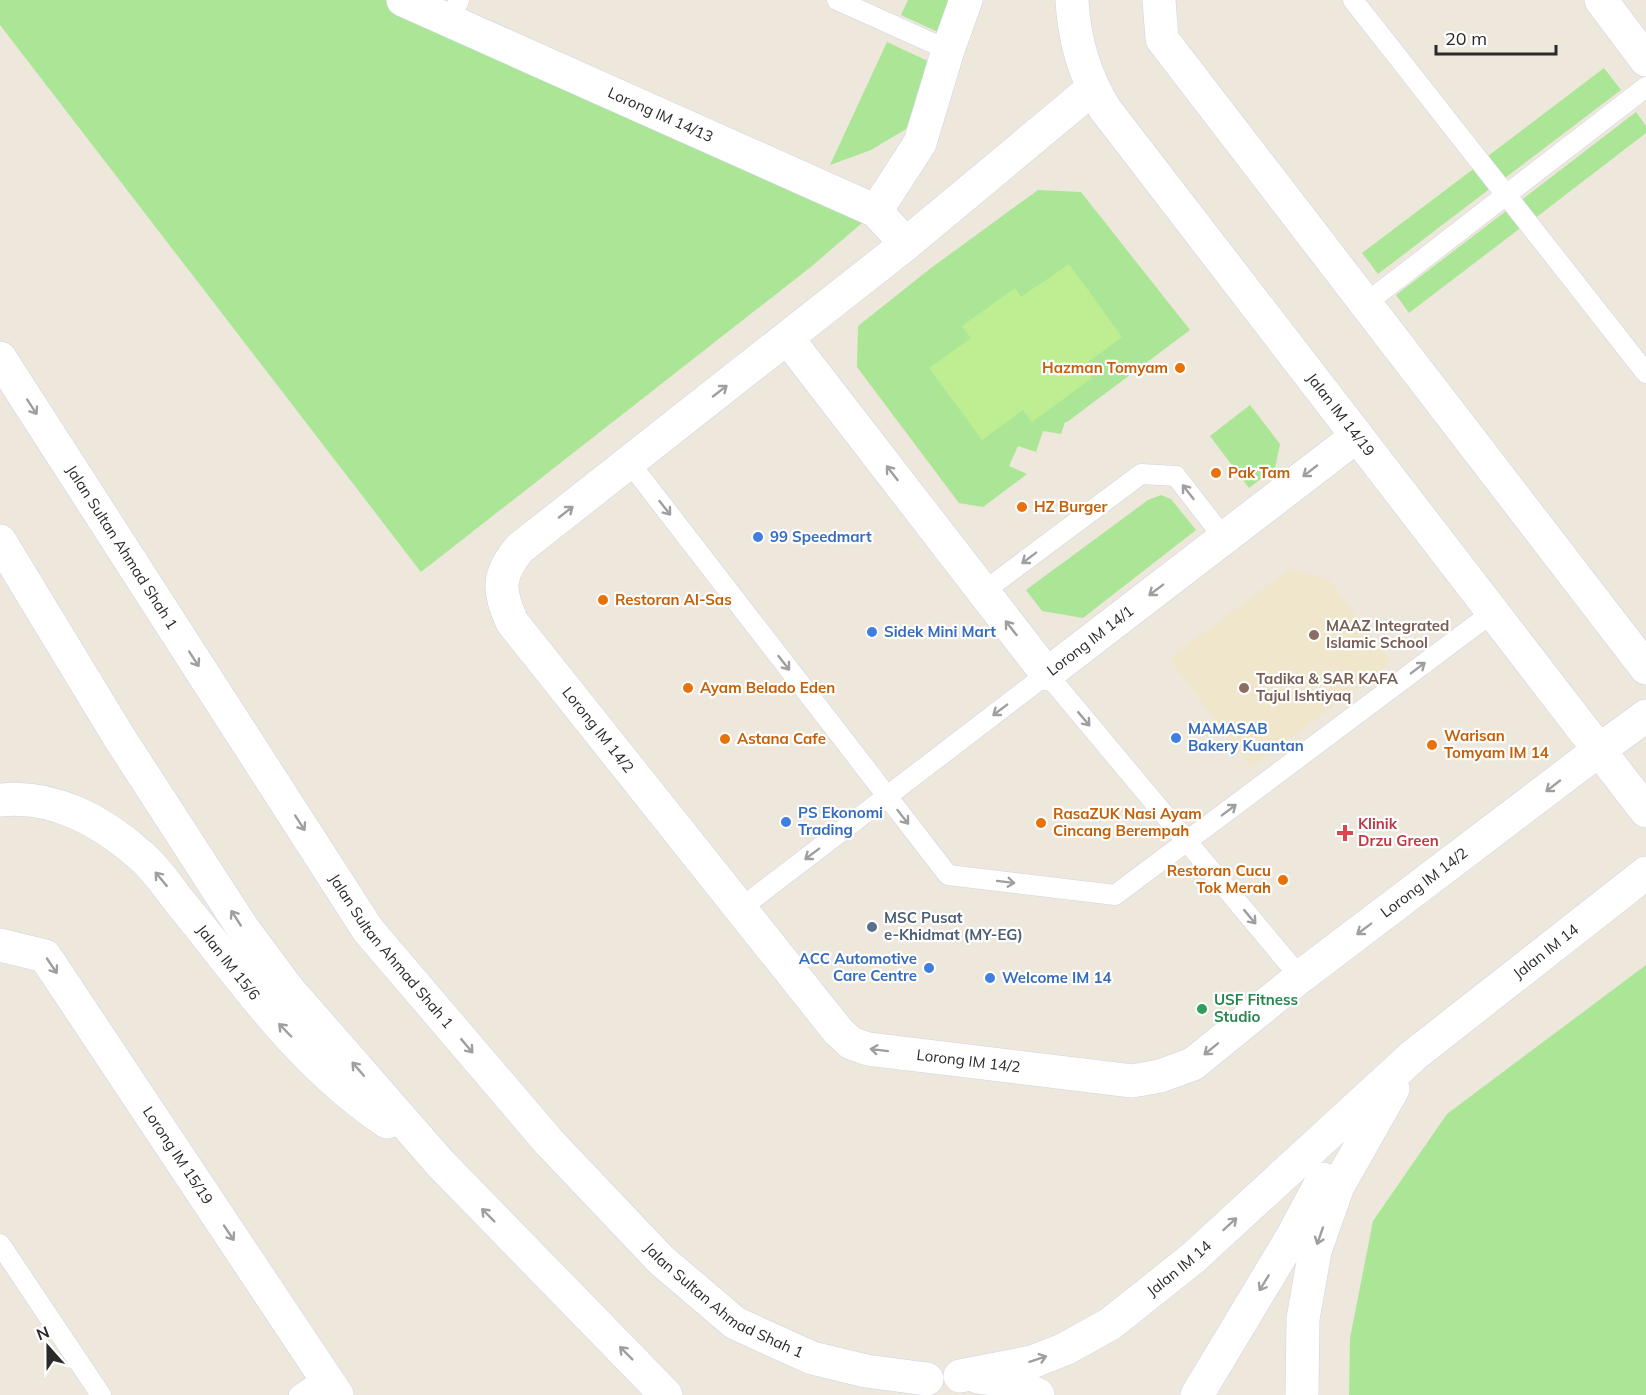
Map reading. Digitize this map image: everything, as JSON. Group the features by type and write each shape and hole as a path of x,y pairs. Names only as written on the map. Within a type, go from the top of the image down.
{"street":[{"name":"Lorong IM 14/13","path":"403,0 454,11 876,211 906,244"},
{"path":"876,211 920,143 948,50 966,0"},
{"name":"Jalan IM 14/19","path":"1072,0 1078,47 1092,88 1105,109 1646,811"},
{"path":"1159,0 1162,39 1646,668"},
{"path":"1600,0 1646,60"},
{"name":"Lorong IM 14/2","path":"1092,88 906,244 788,339 520,548 508,562 502,581 503,601 512,622 837,1031 851,1043 868,1049 1132,1081 1151,1078 1193,1064 1300,977 1646,716"},
{"name":"Lorong IM 14/1","path":"788,339 1047,674 1357,436"},
{"name":"Jalan Sultan Ahmad Shah 1","path":"0,358 368,930 549,1142 661,1260 735,1323 812,1358 866,1371 927,1379"},
{"path":"0,541 119,737 242,927 288,988 440,1163 666,1395"},
{"name":"Jalan IM 15/6","path":"0,800 54,804 81,814 141,855 276,1021 318,1065 357,1102 391,1124 440,1163"},
{"name":"Jalan IM 14","path":"960,1376 1032,1362 1065,1349 1110,1324 1192,1258 1414,1055 1646,873"},
{"name":"Lorong IM 15/19","path":"0,945 45,956 320,1389"},
{"path":"1302,1395 1303,1319 1315,1251 1338,1186 1371,1125 1414,1055"},
{"name":"Jalan IM 14","path":"1197,1395 1292,1237 1363,1103"},
{"path":"881,1395 897,1387 927,1379 960,1376 993,1379 1024,1388 1038,1395"}],"lane":[{"path":"837,0 948,50"},
{"path":"1353,0 1646,373"},
{"path":"1365,304 1646,87"},
{"path":"629,462 948,875 1114,895 1493,612"},
{"path":"983,592 1141,474 1176,476 1224,538"},
{"path":"741,908 1047,674 1300,977"},
{"path":"0,1244 101,1395"}],"shaded area":[{"path":"1290,569 1328,579 1391,662 1251,768 1169,658"}],"green space":[{"path":"0,0 403,0 876,211 812,266 421,572 0,25"},
{"path":"908,0 952,0 940,33 901,15"},
{"path":"887,42 930,62 906,129 871,150 830,165"},
{"path":"1604,68 1621,90 1505,178 1488,156"},
{"path":"1636,112 1646,126 1646,133 1534,219 1520,201"},
{"path":"1476,167 1492,187 1378,274 1362,253"},
{"path":"1038,190 1081,192 1190,330 1065,422 1061,434 1043,431 1036,452 1018,446 1009,466 1027,474 983,507 959,503 857,367 858,326 931,268"},
{"path":"1510,208 1523,226 1409,313 1396,295"},
{"path":"1069,264 1122,337 1084,365 1092,378 1032,422 1023,410 982,440 929,368 971,338 962,326 1015,288 1021,297"},
{"path":"1250,405 1280,444 1275,468 1249,488 1210,436"},
{"path":"1161,495 1171,499 1196,530 1083,618 1042,611 1026,590 1148,500"},
{"path":"1646,965 1646,1395 1349,1395 1350,1338 1373,1221 1447,1114"}],"place":[{"name":"Hazman Tomyam","path":"1180,368"},
{"name":"Pak Tam","path":"1216,473"},
{"name":"HZ Burger","path":"1022,507"},
{"name":"99 Speedmart","path":"758,537"},
{"name":"Restoran Al-Sas","path":"603,600"},
{"name":"Sidek Mini Mart","path":"872,632"},
{"name":"MAAZ Integrated Islamic School","path":"1314,635"},
{"name":"Ayam Belado Eden","path":"688,688"},
{"name":"Tadika & SAR KAFA Tajul Ishtiyaq","path":"1244,688"},
{"name":"MAMASAB Bakery Kuantan","path":"1176,738"},
{"name":"Astana Cafe","path":"725,739"},
{"name":"Warisan Tomyam IM 14","path":"1432,745"},
{"name":"PS Ekonomi Trading","path":"786,822"},
{"name":"RasaZUK Nasi Ayam Cincang Berempah","path":"1041,823"},
{"name":"Klinik Drzu Green","path":"1345,833"},
{"name":"Restoran Cucu Tok Merah","path":"1283,880"},
{"name":"MSC Pusat e-Khidmat (MY-EG)","path":"872,927"},
{"name":"ACC Automotive Care Centre","path":"929,968"},
{"name":"Welcome IM 14","path":"990,978"},
{"name":"USF Fitness Studio","path":"1202,1009"}]}
